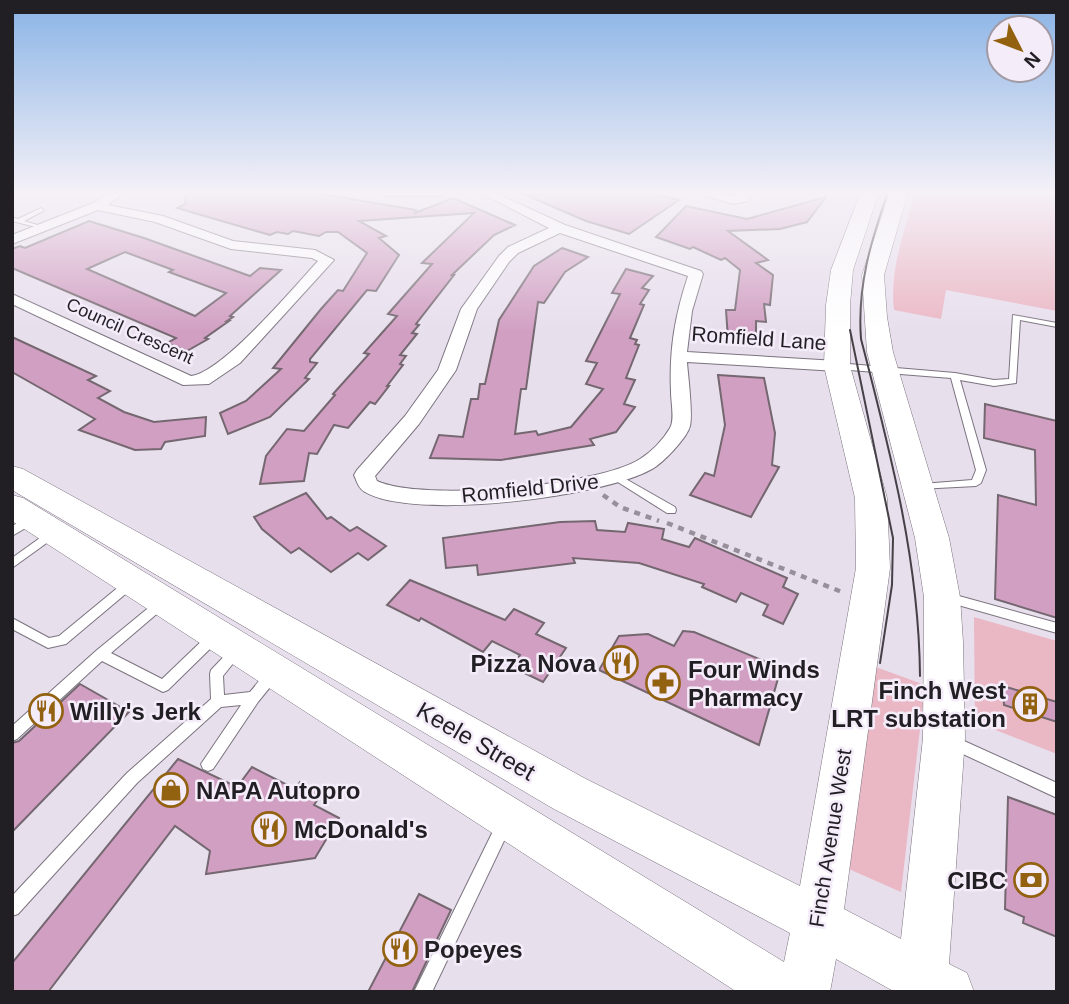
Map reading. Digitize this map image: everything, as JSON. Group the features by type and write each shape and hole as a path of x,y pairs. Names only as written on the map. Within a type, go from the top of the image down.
{"main road":[{"name":"Finch Avenue West","path":"804,992 818,922 852,693 869,605 873,537 871,498 837,366 838,305 842,270 853,239"},
{"path":"884,239 873,275 875,317 886,370 919,487 942,597 944,738 931,987"},
{"name":"Keele Street","path":"12,476 570,794 818,922 931,987"},
{"name":"Keele Street","path":"28,522 228,642 265,685 507,817 785,992"}],"street":[{"name":"Council Crescent","path":"12,299 189,380 203,380 234,359 327,260 315,254 230,245 213,239"},
{"name":"Romfield Drive","path":"535,239 521,245 504,259 469,309 447,370 412,420 364,475 369,485 384,493 429,497 488,497 587,484 617,477 647,464 666,447 681,426 678,356 684,312 696,274 592,239"},
{"name":"Romfield Lane","path":"678,356 837,366"}],"lane":[{"path":"837,366 955,376 994,383 1013,381 1016,317 1057,325"},
{"path":"919,487 976,483 981,470 955,376"},
{"path":"617,477 671,510"},
{"path":"12,564 28,522"},
{"path":"12,623 48,643 62,640 148,592"},
{"path":"12,736 101,654 148,592"},
{"path":"942,597 1057,628"},
{"path":"101,654 163,686 228,642"},
{"path":"218,701 216,674 228,642"},
{"path":"12,908 132,778 218,701 265,685"},
{"path":"208,764 265,685"},
{"path":"944,738 1057,791"},
{"path":"422,992 507,817"}],"path":[{"path":"587,484 621,508 721,543 869,605"}],"shaded area":[{"path":"902,239 1057,239 1057,311 946,290 941,319 894,310 896,265"},
{"path":"974,617 1057,641 1057,754 975,722"},
{"path":"873,666 925,685 921,700 923,703 901,892 842,866"}],"building":[{"path":"47,239 146,239 250,276 260,268 281,270 230,316 233,317 229,321 205,338 208,339 187,351 167,343 176,338 12,268 12,249 20,246 25,248","holes":["125,252 173,270 169,272 226,293 195,316 87,269"]},
{"path":"347,239 380,239 399,255 376,291 367,290 310,359 310,362 317,363 305,378 309,379 270,417 228,434 220,413 246,401 281,369 273,368 338,290 343,291 367,253"},
{"path":"447,239 490,239 452,275 416,324 419,325 412,333 417,334 400,355 406,356 400,364 403,365 375,404 370,402 348,428 334,425 317,454 309,453 304,481 260,484 266,456 287,429 304,431 369,354 364,353 397,316 388,314 432,264 422,263"},
{"path":"661,239 739,239 768,260 756,263 773,275 770,305 764,304 766,322 756,321 756,341 728,339 726,310 735,310 740,270 725,258 721,260 693,247 690,249"},
{"path":"562,248 588,257 565,272 544,303 538,302 526,389 521,389 515,434 536,431 538,435 571,427 603,389 586,384 597,363 586,361 620,294 612,293 626,269 653,276 642,288 649,290 640,304 644,305 630,338 637,340 635,344 639,345 626,378 635,380 624,404 635,407 616,432 590,439 594,445 501,460 430,458 439,435 463,437 471,399 478,399 480,384 485,384 499,320 534,266"},
{"path":"12,337 96,376 88,380 110,391 98,398 124,412 154,422 206,417 205,436 165,442 161,449 135,450 79,430 95,419 12,372"},
{"path":"718,375 764,378 775,433 772,465 779,467 751,517 690,495 705,473 714,476 725,425"},
{"path":"985,404 1057,421 1057,618 995,599 998,495 1036,505 1035,450 984,438"},
{"path":"306,493 327,519 331,517 350,531 357,527 386,546 368,560 358,553 331,572 299,548 291,553 262,529 254,517"},
{"path":"595,521 597,530 625,532 628,523 664,529 662,539 689,547 695,538 787,578 783,587 798,594 783,624 763,615 768,605 741,593 736,602 702,587 704,584 639,563 573,558 575,563 478,575 477,565 446,568 443,538 560,522"},
{"path":"410,580 505,620 514,609 544,623 536,634 566,648 543,682 512,667 520,655 492,641 483,652 421,618 419,621 387,605"},
{"path":"683,631 694,632 781,668 759,745 599,670 619,636 648,634 674,646"},
{"path":"80,684 129,712 12,832 12,743 19,741"},
{"name":"Finch West LRT substation","path":"1003,686 1057,702 1057,722 1004,705"},
{"path":"178,759 237,787 252,767 295,789 300,782 322,793 314,805 339,818 315,858 206,874 210,851 175,826 48,992 12,992 12,963"},
{"name":"CIBC","path":"1008,797 1057,815 1057,937 1023,923 1024,917 1005,909"},
{"path":"419,894 451,910 412,992 368,992"}],"tram line":[{"path":"873,239 863,282 861,339 892,464 909,548 920,676"},
{"path":"850,330 893,538 892,585 880,663"}],"place":[{"name":"Pizza Nova","path":"621,663"},
{"name":"Four Winds Pharmacy","path":"663,683"},
{"name":"Finch West LRT substation","path":"1030,704"},
{"name":"Willy's Jerk","path":"46,711"},
{"name":"NAPA Autopro","path":"171,790"},
{"name":"McDonald's","path":"269,829"},
{"name":"CIBC","path":"1031,880"},
{"name":"Popeyes","path":"400,949"}]}
